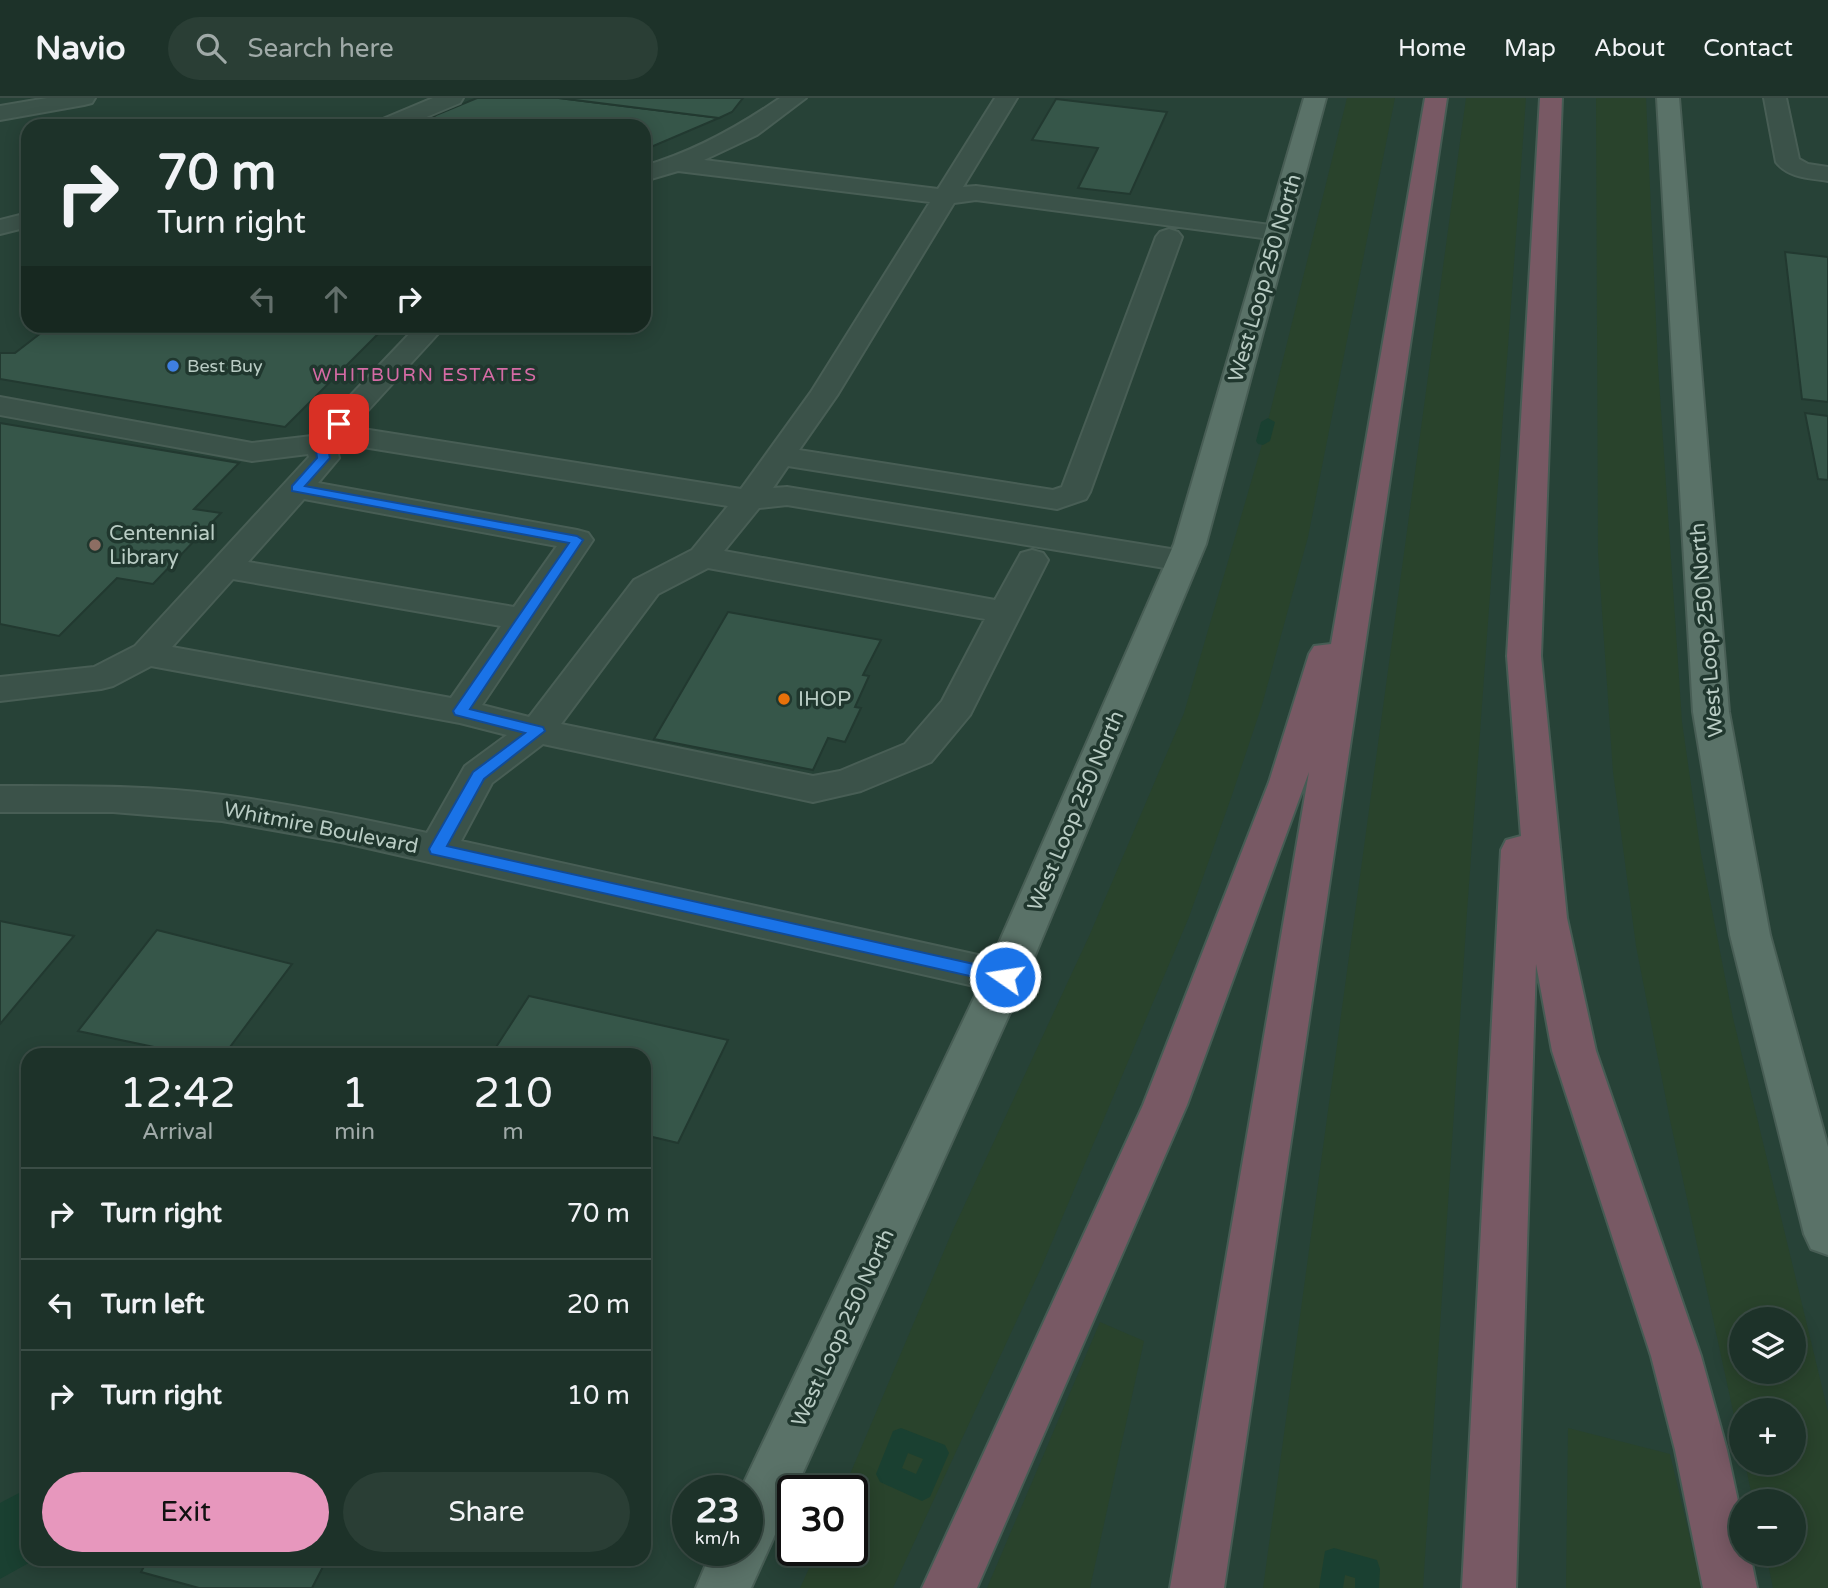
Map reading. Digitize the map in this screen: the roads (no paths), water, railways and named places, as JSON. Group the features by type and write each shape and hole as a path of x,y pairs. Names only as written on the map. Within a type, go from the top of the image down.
{"highway":[{"path":"1197,1588 1436,98"},
{"path":"1551,98 1524,656 1534,753 1535,806 1547,918 1574,1051 1676,1356 1701,1450 1730,1588"},
{"path":"949,1588 1165,1105 1288,782 1338,614 1374,476"},
{"path":"1489,1588 1527,704"}],"main road":[{"name":"West Loop 250 North","path":"763,1500 1005,977 1190,544 1315,98"},
{"name":"West Loop 250 North","path":"1668,98 1711,712 1750,935 1828,1234"},
{"path":"723,1588 733,1566"}],"street":[{"path":"0,113 84,98"},
{"path":"402,119 452,98"},
{"path":"651,172 677,164 749,131 795,98"},
{"path":"437,849 478,775 537,731 646,587 704,557 749,500 824,394 1006,98"},
{"path":"1775,98 1788,162 1802,170 1828,174"},
{"path":"677,164 945,197 976,193 1275,241"},
{"path":"945,197 963,211 1169,237 1275,241"},
{"path":"0,227 21,222"},
{"path":"780,456 1057,500 1075,492 1169,237"},
{"path":"321,443 425,333"},
{"path":"0,406 251,452 363,438 749,500 787,496 1178,572"},
{"path":"0,689 102,678 147,654 324,458 321,443"},
{"path":"297,488 577,540 460,711"},
{"path":"749,500 781,517 1032,560 1178,572"},
{"path":"704,557 1004,612"},
{"path":"147,654 460,711 537,731 813,789 848,782 918,753 957,707 1032,560"},
{"path":"225,568 523,619"},
{"name":"Whitmire Boulevard","path":"0,799 113,799 222,808 341,828 1005,977"}],"waterway":[{"path":"1651,199 1651,210"},
{"path":"1263,441 1268,422"},
{"path":"901,1439 937,1453 922,1489 888,1474 901,1439"},
{"path":"1331,1588 1334,1560 1368,1569 1367,1588"}],"place":[{"name":"Best Buy","path":"173,366"},
{"name":"Centennial Library","path":"95,545"},
{"name":"IHOP","path":"784,699"}],"district":[{"name":"WHITBURN ESTATES","path":"425,375"}]}
